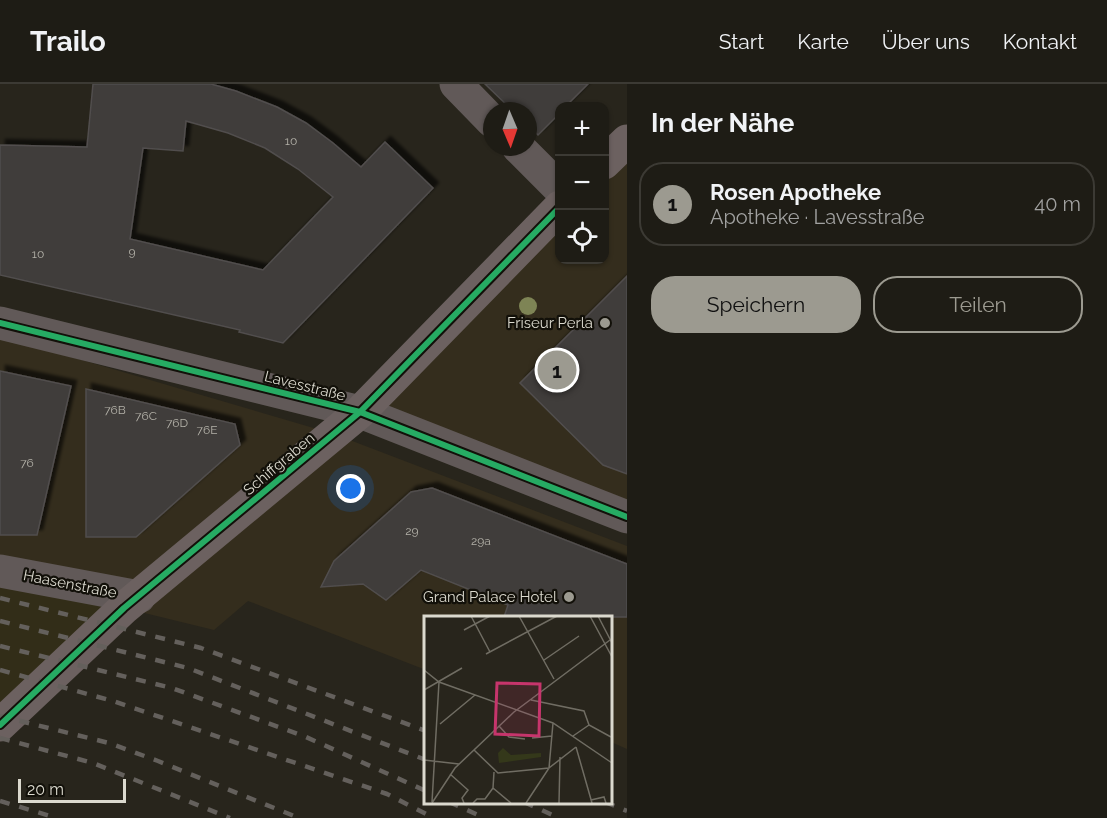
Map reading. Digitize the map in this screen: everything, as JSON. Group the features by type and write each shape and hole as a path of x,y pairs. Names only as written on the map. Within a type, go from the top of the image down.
{"main road":[{"path":"609,158 627,141"},
{"name":"Schiffgraben","path":"0,725 124,608 360,412 557,210"}],"street":[{"path":"456,84 483,112"},
{"path":"527,156 555,184"},
{"name":"Lavesstraße","path":"0,323 360,412 627,517"},
{"name":"Haasenstraße","path":"0,571 139,597"}],"shaded area":[{"path":"627,141 627,517 360,412 555,211 555,264 609,264 609,159"},
{"path":"0,336 334,434 627,546 627,749 612,742 612,616 424,616 424,669 248,601 214,630 124,608 0,584"},
{"path":"0,584 124,608 0,725"}],"building":[{"path":"93,84 211,84 277,107 306,123 361,167 385,142 433,188 283,343 239,332 240,330 0,275 0,145 87,147","holes":["186,121 228,133 265,148 298,169 333,197 263,270 130,239 143,148 183,151"]},
{"path":"485,84 588,84 570,102 555,102 555,118 538,135 537,102 504,102"},
{"path":"627,276 627,474 603,465 520,383"},
{"path":"0,371 71,386 37,535 0,535"},
{"path":"86,389 235,424 240,445 136,537 86,537"},
{"path":"432,488 627,564 627,617 504,616 508,605 421,570 386,600 363,584 321,587 334,561 411,492"}],"railway":[{"path":"0,598 201,648 424,730"},
{"path":"0,621 188,668 424,759"},
{"path":"0,646 172,688 306,737 424,790"},
{"path":"0,670 113,701 387,794 434,818"},
{"path":"0,716 109,743 299,818"},
{"path":"0,738 93,763 230,818"},
{"path":"0,801 57,818"},
{"path":"451,803 485,818"},
{"path":"526,803 559,818"},
{"path":"607,803 627,811"}],"cycle path":[{"path":"0,725 124,608 360,412 557,210"},
{"path":"0,323 360,412 627,517"}],"place":[{"name":"Friseur Perla","path":"605,323"},
{"name":"Rosen Apotheke","path":"557,370"},
{"name":"Grand Palace Hotel","path":"569,597"}]}
